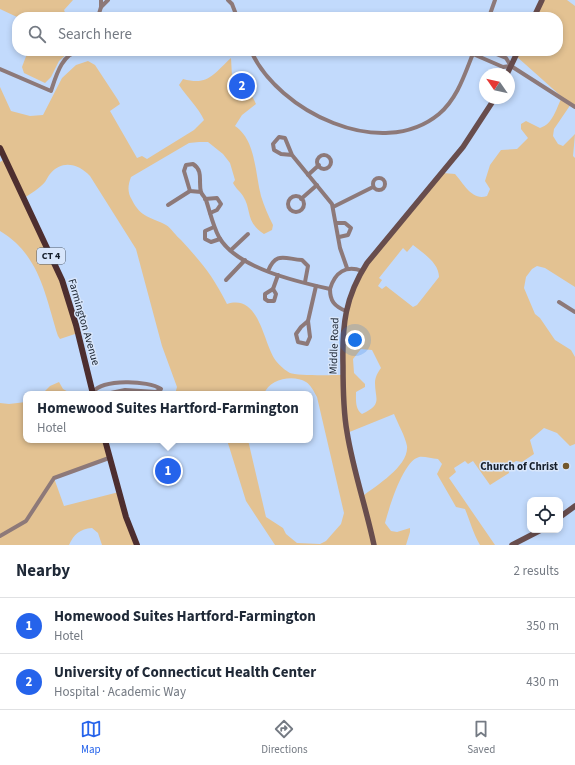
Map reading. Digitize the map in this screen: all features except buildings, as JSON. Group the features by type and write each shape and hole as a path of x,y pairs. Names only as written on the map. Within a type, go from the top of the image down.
{"main road":[{"name":"Farmington Avenue","path":"0,148 62,280 94,391"},
{"path":"106,443 126,517 137,545"}],"street":[{"path":"100,12 101,0"},
{"path":"101,7 108,0"},
{"path":"228,0 232,2 235,12"},
{"path":"491,12 495,0"},
{"path":"536,12 542,0"},
{"path":"0,69 51,90 65,59 68,56"},
{"path":"253,56 268,79 289,98 337,125 360,131 377,132 411,129 424,124 439,114 456,93 473,56"},
{"path":"480,56 503,67 511,66"},
{"path":"501,56 506,58 511,66 575,107"},
{"path":"511,66 516,56"},
{"name":"Middle Road","path":"374,545 351,454 345,419 342,342 346,311 351,292 362,271 463,148 491,104"},
{"path":"292,155 281,154 274,150 273,144 276,138 285,138 292,155 333,207 347,268"},
{"path":"190,191 184,171 186,165 190,164 198,168 201,178 201,192 205,199 214,227 220,238 231,250 246,260 278,275 330,289"},
{"path":"308,175 319,165"},
{"path":"302,199 317,185"},
{"path":"333,207 373,187"},
{"path":"168,205 190,191 201,192"},
{"path":"205,199 217,198 221,204 217,210 210,213"},
{"path":"337,223 345,223 351,228 348,235 339,237"},
{"path":"214,227 205,231 204,239 211,242 220,238"},
{"path":"231,250 248,234"},
{"path":"268,270 273,261 277,258 304,260 308,266 305,282"},
{"path":"226,280 246,260"},
{"path":"346,311 334,304 330,295 330,289 335,277 347,268 362,271"},
{"path":"273,289 278,275"},
{"path":"308,321 296,334 296,339 301,344 307,344 310,339 308,321 316,286"},
{"path":"559,302 575,312"},
{"path":"96,391 100,386 126,383 154,385 161,389 158,391"},
{"path":"120,391 140,391"},
{"path":"0,536 26,521 54,478 109,458"},
{"path":"563,515 575,506"},
{"path":"512,545 535,533"}],"shaded area":[{"path":"0,0 73,0 64,10 65,12 12,12 12,15 0,9"},
{"path":"542,0 567,0 575,6 575,107 571,104 554,129 553,136 558,144 563,146 575,134 573,156 575,158 575,287 545,268 537,266 532,269 526,277 524,288 535,314 540,318 555,340 571,350 575,357 575,444 570,446 557,433 544,428 530,440 534,454 522,462 516,461 508,466 509,473 490,485 473,461 468,464 465,461 454,468 456,472 449,478 495,545 480,545 473,532 465,509 456,507 437,474 442,464 438,459 419,457 413,460 402,476 393,497 385,523 391,531 397,532 410,528 406,545 275,545 246,501 228,443 249,443 266,517 283,528 286,534 297,543 320,544 326,541 341,524 344,513 317,397 309,385 306,382 295,378 288,378 276,382 266,391 176,391 177,387 162,346 136,249 90,176 76,166 65,165 55,169 43,184 23,199 49,251 78,333 60,339 39,277 33,264 13,241 0,231 0,162 5,159 0,148 0,87 11,111 30,116 43,115 62,78 76,65 88,61 95,65 118,100 120,104 110,111 137,158 142,156 147,159 194,130 204,120 179,85 183,79 192,81 205,80 215,74 231,58 232,76 246,88 256,104 242,115 235,126 242,132 251,148 261,196 273,225 272,230 264,234 254,225 251,220 246,201 233,183 235,180 230,163 223,154 208,142 189,143 131,177 129,186 130,197 135,206 143,214 168,226 188,248 212,278 227,304 238,303 247,306 254,313 276,361 283,368 294,374 343,375 343,323 362,271 443,173 455,174 465,187 473,194 482,197 487,196 490,189 485,181 490,165 501,150 517,149 528,138 521,129 521,124 526,121 540,128 548,123 554,116 562,97 516,56 563,56 563,12 536,12","holes":["413,245 426,255 436,267 439,277 417,305 413,307 386,286 382,289 378,286 382,280 379,278 403,248 407,252","361,349 372,350 381,368 375,381 375,404 362,414 357,407 356,392 365,387 365,384 354,373 353,359","394,414 407,446 403,461 384,481 363,496 347,433"]},
{"path":"26,56 64,56 59,61 51,77 45,83 24,73 22,67"},
{"path":"59,382 63,389 67,391 45,391 50,386"},
{"path":"23,402 23,443 106,443 109,458 54,478 64,506 119,492 137,545 102,545 98,533 92,528 78,533 69,545 0,545 0,403 9,404"}],"place":[{"name":"University of Connecticut Health Center","path":"242,86"},
{"name":"Church of Christ","path":"566,466"},
{"name":"Homewood Suites Hartford-Farmington","path":"168,471"}]}
